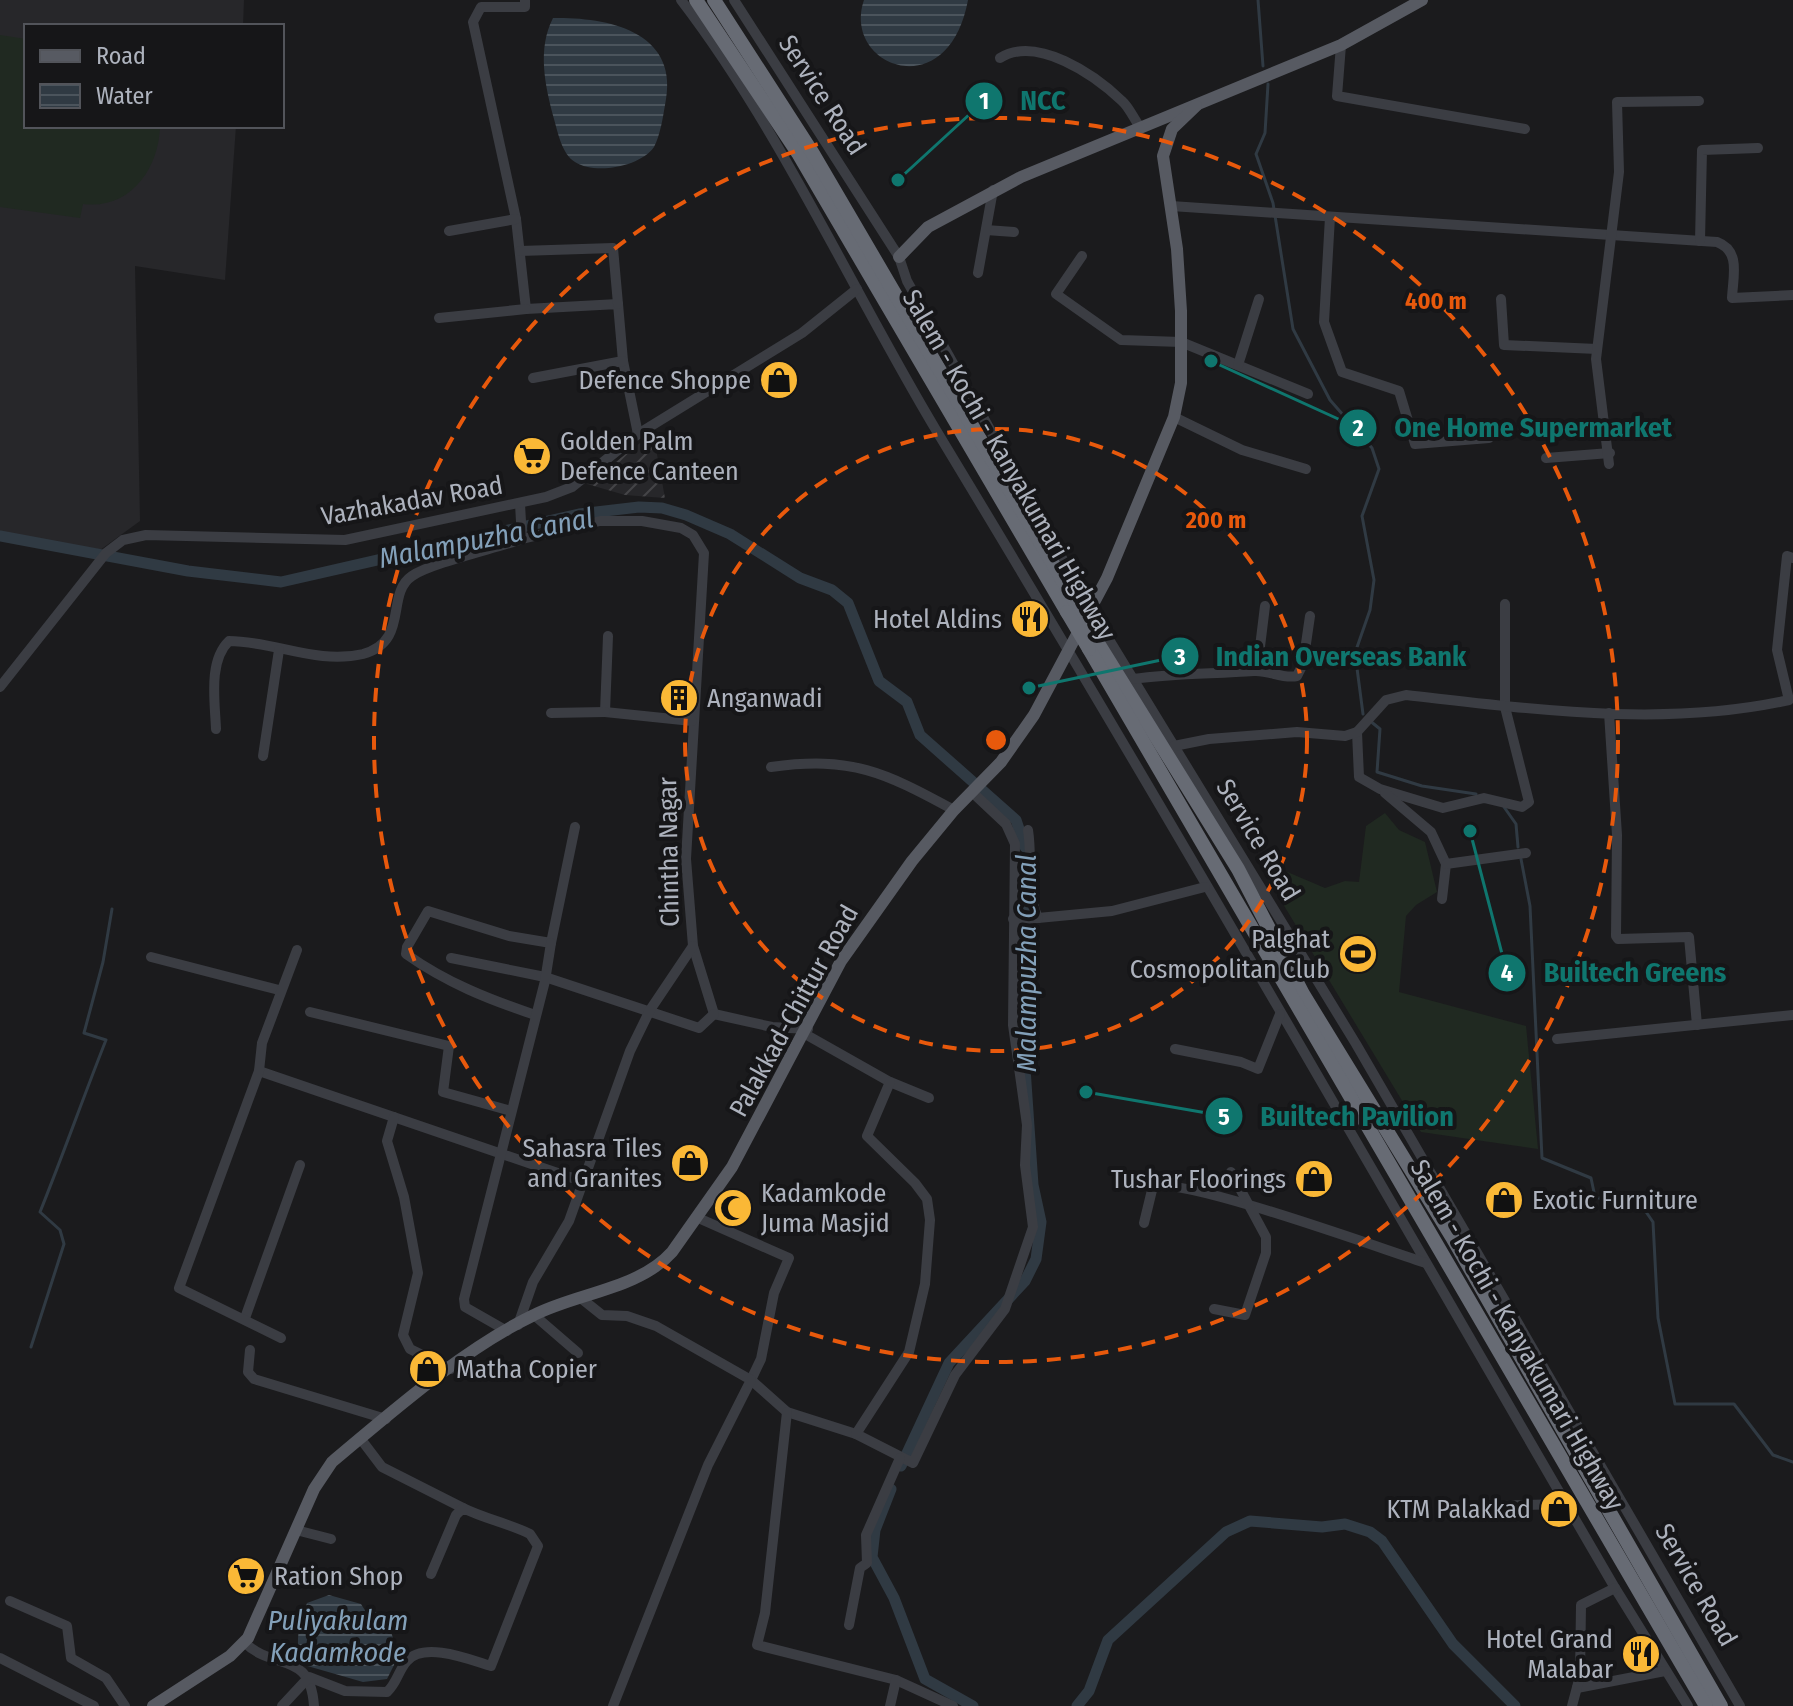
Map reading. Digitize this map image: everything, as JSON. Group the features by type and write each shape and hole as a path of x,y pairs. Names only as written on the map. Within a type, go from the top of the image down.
{"highway":[{"name":"Salem - Kochi - Kanyakumari Highway","path":"696,0 798,153 1078,609"},
{"name":"Salem - Kochi - Kanyakumari Highway","path":"714,0 812,152 1078,609 1092,644 1706,1706"},
{"name":"Salem - Kochi - Kanyakumari Highway","path":"1092,644 1238,869 1303,994 1452,1237 1721,1706"}],"main road":[{"name":"Palakkad-Chittur Road","path":"899,257 928,227 993,190 1341,45 1422,0"},
{"name":"Palakkad-Chittur Road","path":"153,1706 230,1656 244,1642 314,1489 332,1462 451,1369 512,1328 534,1315 582,1299 661,1264 732,1167 841,961 881,902 954,810 986,778 1034,715 1068,654 1078,609 1135,516 1174,417 1181,383 1181,342 1177,249 1163,156 1172,129 1196,106"}],"street":[{"path":"525,0 525,7 481,7 473,22 516,219 526,309"},
{"path":"681,0 729,69 857,289 889,352 1615,1588 1688,1706"},
{"name":"Service Road","path":"734,0 899,257 907,281 1078,609 1133,679 1356,1044 1740,1706"},
{"path":"1341,45 1337,96 1525,129"},
{"path":"1000,58 1024,49 1060,57 1124,102 1140,127"},
{"path":"1546,458 1610,458 1597,349 1619,172 1617,102 1699,101"},
{"path":"1700,241 1702,150 1758,148"},
{"path":"978,273 993,190"},
{"path":"1171,206 1243,214 1267,212 1700,241 1728,246 1734,255 1732,298 1793,295"},
{"path":"1330,217 1324,322 1342,372 1399,391 1415,444 1489,438"},
{"path":"449,231 516,219"},
{"path":"986,230 1014,232"},
{"path":"520,251 613,248 623,361 638,434"},
{"path":"1082,256 1056,294 1121,340 1181,342 1308,394"},
{"name":"Vazhakadav Road","path":"0,687 106,553 123,540 146,535 345,540 520,504 572,487 638,434 802,333 857,289"},
{"path":"1238,365 1259,299"},
{"path":"1501,299 1504,345 1597,349"},
{"path":"439,318 618,304"},
{"path":"533,378 623,361"},
{"path":"1174,417 1242,450 1306,469"},
{"path":"216,729 215,685 220,649 229,641 328,656 367,653 385,643 396,622 406,581 413,575 522,539 520,504"},
{"name":"Chintha Nagar","path":"522,539 600,521 665,523 681,528 697,540 705,567 692,721 686,859 693,946 714,1014"},
{"path":"1174,746 1297,732 1345,736 1360,727 1386,700 1406,695 1505,707 1609,713 1734,712 1789,700 1777,636 1787,556 1793,558"},
{"path":"1380,789 1443,808 1484,798 1522,807 1529,802 1505,707 1505,604"},
{"path":"1257,671 1265,606"},
{"path":"1133,679 1182,672 1229,675 1257,671 1288,678 1297,676 1303,664 1310,616"},
{"path":"605,712 608,636"},
{"path":"263,756 279,650"},
{"path":"551,713 605,712 692,721"},
{"path":"1609,713 1617,835 1616,936 1618,939 1689,937 1697,1025"},
{"path":"1360,727 1356,761 1359,777 1380,789 1431,832 1446,864 1442,899"},
{"path":"771,767 816,761 849,763 897,779 954,810"},
{"path":"582,1299 602,1315 627,1316 656,1326 751,1380 787,1412 856,1434 913,1463 955,1375 1005,1309 1033,1227 1025,1165 1027,1125 1013,1025 1013,833 972,792"},
{"path":"575,827 545,977 482,1226 465,1307 512,1328 533,1282 569,1221 630,1051 650,1010 693,946"},
{"path":"1028,830 1032,849 1028,884 1038,918"},
{"path":"1446,864 1526,853"},
{"path":"1013,919 1112,911 1205,887"},
{"path":"535,1015 473,994 440,978 406,954 407,947 428,911 509,936 551,943"},
{"path":"281,1338 179,1288 259,1071 262,1043 279,990 297,950"},
{"path":"151,957 279,990"},
{"path":"451,958 545,977 699,1028 714,1014 806,1031 890,1082 929,1098"},
{"path":"310,1012 449,1046 443,1092 511,1111"},
{"path":"1175,1049 1241,1062 1258,1069 1280,1014"},
{"path":"1557,1039 1793,1015"},
{"path":"259,1071 584,1182"},
{"path":"856,1434 909,1352 925,1284 930,1220 927,1199 867,1136 890,1082"},
{"path":"394,1117 387,1141 404,1197 418,1273 403,1335 410,1349 451,1369"},
{"path":"245,1318 300,1165"},
{"path":"1214,1309 1245,1315 1266,1253 1266,1237 1231,1172"},
{"path":"1144,1223 1153,1186 1162,1184 1426,1263"},
{"path":"613,1706 659,1596 708,1465 761,1359 774,1293 789,1263 785,1255 696,1217"},
{"path":"534,1315 578,1353"},
{"path":"250,1350 250,1377 386,1419"},
{"path":"787,1412 765,1613 757,1645 896,1680 953,1706"},
{"path":"244,1642 254,1651 300,1667 309,1677 367,1694 387,1692 395,1685 408,1658 418,1653 455,1655 491,1666 538,1546 525,1531 509,1529 488,1516 481,1517 382,1467 360,1438"},
{"path":"849,1625 860,1568 867,1563 866,1535 900,1458"},
{"path":"1445,1507 1566,1504"},
{"path":"431,1574 456,1515 463,1508"},
{"path":"296,1530 331,1539"},
{"path":"1572,1706 1577,1688 1581,1605 1615,1588"},
{"path":"10,1601 67,1626 71,1658 106,1678 125,1706"},
{"path":"0,1658 20,1668"},
{"path":"0,1658 94,1706"},
{"path":"1577,1688 1665,1671"},
{"path":"282,1706 309,1677"},
{"path":"309,1677 314,1706"},
{"path":"890,1706 896,1680"}],"shaded area":[{"path":"0,0 244,0 243,24 24,24 24,128 236,128 225,280 135,266 140,521 96,553 21,541 0,532"},
{"path":"0,35 24,39 24,128 160,128 154,157 139,183 115,200 83,204 80,218 0,207"},
{"path":"653,433 665,498 625,495 587,484"},
{"name":"Palghat Cosmopolitan Club","path":"1385,813 1399,830 1425,842 1437,892 1416,905 1406,916 1399,992 1526,1026 1538,1149 1421,1132 1266,876 1285,871 1325,888 1345,881 1359,882 1366,826"}],"water":[{"path":"864,0 968,0 957,34 940,55 920,65 900,65 882,57 868,43 861,23"},
{"path":"553,18 575,18 618,26 637,34 652,46 662,61 667,81 660,132 654,147 639,160 617,167 594,168 575,162 567,154 554,119 544,68 545,42"},
{"name":"Puliyakulam Kadamkode","path":"329,1595 361,1604 366,1612 384,1612 399,1655 387,1679 363,1682 304,1665 298,1635 307,1603"}],"waterway":[{"path":"1258,0 1263,66"},
{"path":"1268,84 1265,133 1256,154 1273,203 1293,329 1330,400 1372,448 1379,469 1362,516 1374,580 1370,610 1355,653 1363,714"},
{"name":"Malampuzha Canal","path":"0,536 188,571 281,582 579,514 639,507 662,508 686,515 730,534 800,578 832,590 848,603 879,681 907,702 920,735 1016,820 1025,847"},
{"path":"1369,720 1380,729 1377,772 1422,786 1476,794"},
{"path":"1504,807 1516,824 1518,847"},
{"path":"1521,859 1530,906 1542,1158 1591,1178 1595,1197 1644,1209 1653,1222 1658,1318 1675,1404 1734,1404 1773,1455 1793,1462"},
{"name":"Malampuzha Canal","path":"901,1466 949,1363 1025,1281 1036,1259 1041,1222 1033,1185 1023,1039 1026,864"},
{"path":"31,1347 64,1244 60,1230 40,1212 106,1040 84,1033 103,962 112,909"},
{"name":"Malampuzha Canal","path":"891,1489 875,1530 872,1557 894,1598 925,1679 973,1706"},
{"name":"Malampuzha Canal","path":"1077,1706 1089,1691 1108,1640 1226,1532 1250,1521 1322,1527 1345,1524 1370,1532 1382,1541 1453,1644 1515,1706"}],"place":[{"name":"NCC","path":"898,180"},
{"name":"One Home Supermarket","path":"1211,361"},
{"name":"Defence Shoppe","path":"779,380"},
{"name":"Golden Palm Defence Canteen","path":"532,456"},
{"name":"Hotel Aldins","path":"1030,619"},
{"name":"Indian Overseas Bank","path":"1029,688"},
{"name":"Anganwadi","path":"679,698"},
{"name":"Builtech Greens","path":"1470,831"},
{"name":"Palghat Cosmopolitan Club","path":"1358,954"},
{"name":"Builtech Pavilion","path":"1086,1092"},
{"name":"Sahasra Tiles and Granites","path":"690,1163"},
{"name":"Tushar Floorings","path":"1314,1179"},
{"name":"Exotic Furniture","path":"1504,1200"},
{"name":"Kadamkode Juma Masjid","path":"733,1208"},
{"name":"Matha Copier","path":"428,1369"},
{"name":"KTM Palakkad","path":"1559,1509"},
{"name":"Ration Shop","path":"246,1576"},
{"name":"Hotel Grand Malabar","path":"1641,1654"}]}
